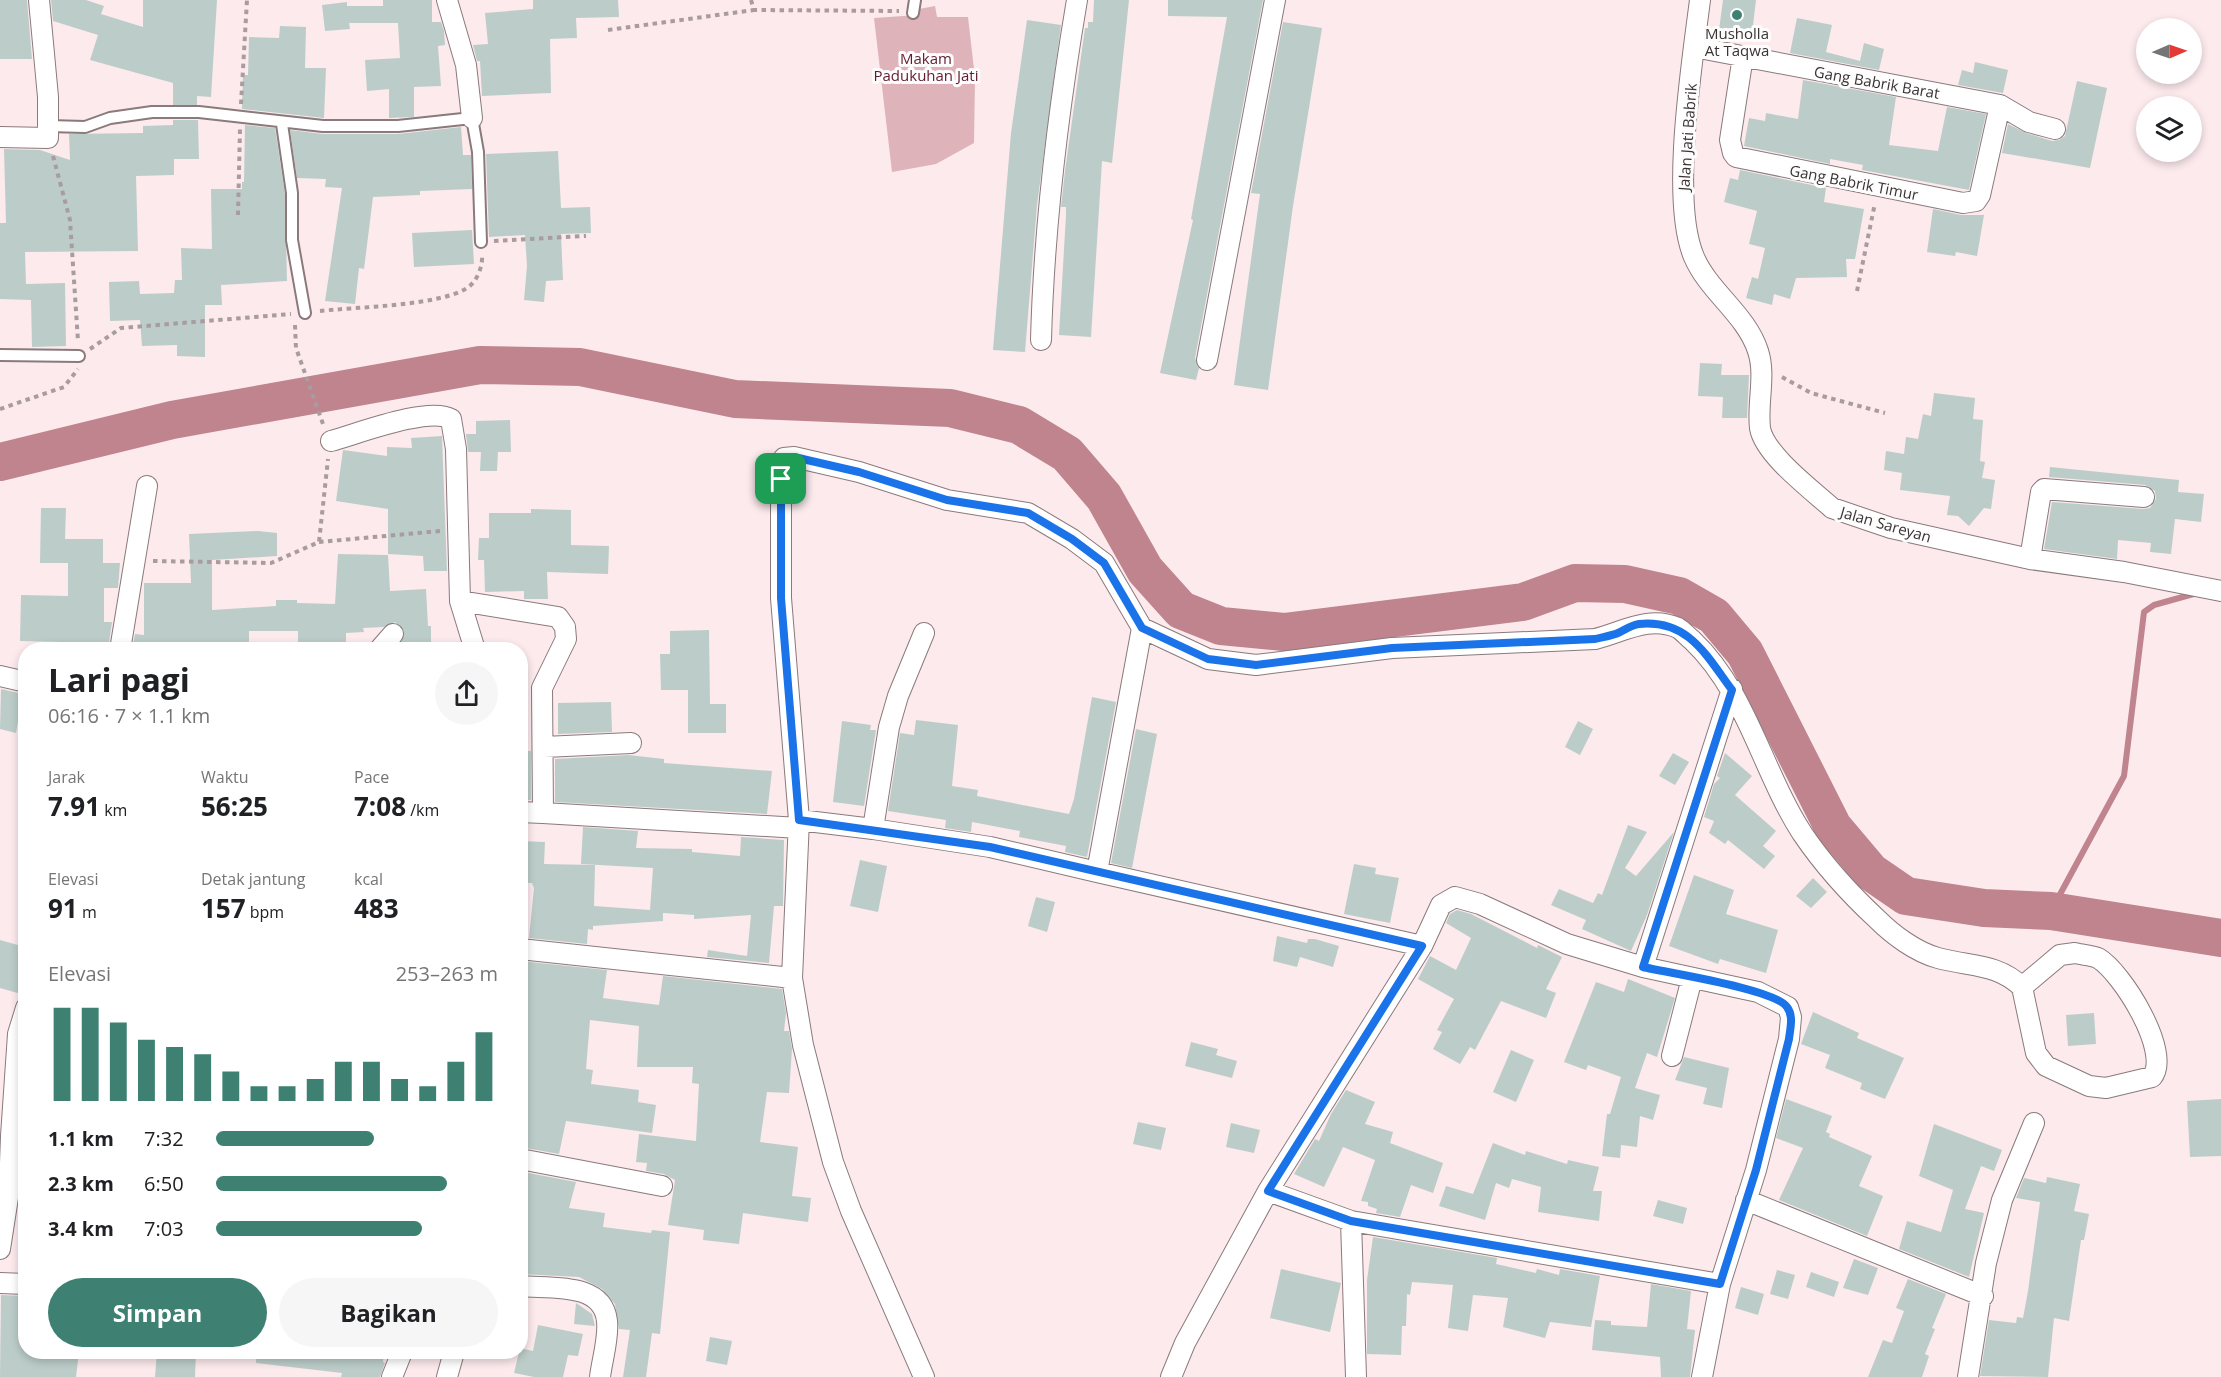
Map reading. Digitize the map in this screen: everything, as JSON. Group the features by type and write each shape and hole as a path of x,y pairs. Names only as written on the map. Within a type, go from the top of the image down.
{"street":[{"path":"0,137 48,132 39,0"},
{"path":"447,0 466,65 472,118"},
{"path":"1041,340 1042,299 1063,81 1077,0"},
{"path":"1207,360 1275,0"},
{"name":"Jalan Jati Babrik","path":"1684,203 1694,47 1700,0"},
{"name":"Gang Babrik Barat","path":"1694,47 2000,105 2029,122 2055,129"},
{"name":"Gang Babrik Timur","path":"1743,56 1730,140 1732,153 1737,157 1878,188 1963,203 1976,201 1980,195 2000,105"},
{"name":"Jalan Sareyan","path":"1684,203 1685,224 1695,258 1703,274 1746,326 1759,353 1760,427 1766,444 1832,508 1891,528 2030,559 2197,585 2221,591"},
{"path":"331,441 418,417 443,416 451,419 456,449 460,601 473,642"},
{"path":"924,1377 851,1211 833,1162 802,1045 792,978 799,824 781,598 781,462 784,458 794,457 859,472 947,500 1028,513 1072,539 1104,563 1142,628 1208,659 1256,665 1392,648 1595,639 1616,634 1636,624 1661,624 1679,629 1701,649 1732,690 1747,726 1802,833 1833,872 1877,920 1900,939 1935,957 2008,974 2022,987 2036,1053 2046,1066 2089,1086 2106,1088 2152,1077 2156,1072 2157,1065 2146,1019 2127,987 2098,958 2075,953 2061,955 2022,987"},
{"path":"121,642 147,486"},
{"path":"2030,559 2041,492 2044,489 2144,496"},
{"path":"460,601 558,616 563,621 566,639 542,688 543,813"},
{"path":"1097,872 1142,628"},
{"path":"873,829 889,726 898,696 924,633"},
{"path":"386,642 393,634"},
{"path":"0,676 18,680"},
{"path":"1643,967 1732,690"},
{"path":"544,747 631,743"},
{"path":"528,812 873,829 990,847 1422,946"},
{"path":"1171,1377 1185,1343 1268,1191 1422,946 1441,905 1455,897 1480,904 1567,944 1643,967 1758,992 1782,1002 1791,1017 1786,1050 1746,1200 1720,1284 1702,1377"},
{"path":"528,950 792,978"},
{"path":"1672,1056 1692,978"},
{"path":"0,1249 18,1136 18,1034"},
{"path":"1968,1377 1983,1296 1986,1263 2002,1200 2034,1123"},
{"path":"528,1161 662,1186"},
{"path":"1268,1191 1351,1221 1720,1284"},
{"path":"1746,1200 1983,1296"},
{"path":"1351,1221 1356,1377"},
{"path":"0,1283 18,1284"},
{"path":"528,1287 583,1291 598,1300 604,1308 608,1322 600,1377"},
{"path":"392,1377 399,1359"},
{"path":"447,1377 452,1359"}],"lane":[{"path":"914,13 915,0"},
{"path":"48,132 85,127 110,118 152,112 199,112 282,124 398,126 472,118 478,152 482,242"},
{"path":"282,124 292,193 292,240 300,313"},
{"path":"0,355 79,356"}],"path":[{"path":"238,216 247,0"},
{"path":"751,0 754,10"},
{"path":"608,30 754,10 914,13"},
{"path":"48,132 70,220 79,356"},
{"path":"1857,291 1878,188"},
{"path":"482,242 586,236"},
{"path":"300,313 296,348 323,423"},
{"path":"1759,353 1790,383 1811,393 1885,413"},
{"path":"0,409 64,387 78,368"},
{"path":"319,542 331,441"},
{"path":"135,559 183,563 272,563 319,542 459,530"}],"green space":[{"name":"Makam Padukuhan Jati","path":"935,6 937,17 968,17 975,78 974,143 936,164 892,172 874,18 918,15 919,9"}],"building":[{"path":"0,0 27,0 32,59 0,59"},
{"path":"51,0 86,0 104,6 101,14 143,27 143,0 217,0 211,97 197,96 197,105 173,105 173,83 90,60 98,35 53,21"},
{"path":"383,0 432,0 432,22 441,22 444,31 445,45 438,46 441,86 414,87 414,117 389,118 389,89 367,91 365,60 400,58 398,23 349,23 350,29 325,31 322,5 347,2 347,6 383,6"},
{"path":"533,0 618,0 619,17 576,18 577,38 550,39 551,93 482,96 480,61 477,61 473,45 488,44 485,13 533,9"},
{"path":"1094,0 1129,0 1112,163 1102,161 1091,337 1059,335 1066,215 1066,207 1061,207 1085,28 1088,28 1088,22 1093,22"},
{"path":"1168,0 1263,0 1195,358 1199,368 1196,380 1160,373 1193,220 1191,219 1227,17 1168,16"},
{"name":"Musholla At Taqwa","path":"1723,0 1756,0 1752,34 1719,30"},
{"path":"1797,18 1832,25 1826,52 1860,61 1864,43 1884,49 1879,70 1790,53"},
{"path":"1027,20 1061,25 1037,205 1025,352 993,350 1011,133"},
{"path":"1283,22 1322,28 1293,206 1268,390 1234,385 1260,194 1251,193"},
{"path":"280,26 306,27 305,68 326,68 324,118 242,109 243,75 248,75 249,37 279,38"},
{"path":"1975,62 2008,70 2003,93 1958,85 1962,70 1973,73"},
{"path":"1803,80 1896,97 1889,145 1938,151 1947,107 1986,114 1969,190 1862,170 1863,165 1830,159 1830,164 1744,146 1749,118 1765,121 1766,113 1798,119"},
{"path":"2077,81 2107,88 2090,168 2002,153 2008,124 2026,133 2052,141 2065,136"},
{"path":"173,120 198,120 199,159 174,159 174,175 136,176 138,251 25,252 26,284 65,283 66,346 32,347 31,300 0,299 0,223 6,223 4,149 40,150 70,160 69,134 143,133 143,126 173,125"},
{"path":"245,125 275,128 285,194 287,281 221,285 222,305 205,305 205,357 177,356 177,345 142,346 140,320 110,321 109,282 139,281 140,294 174,293 175,280 182,280 181,248 212,249 211,189 242,189"},
{"path":"461,127 463,155 471,155 472,189 420,191 420,195 373,197 364,269 359,268 355,304 325,301 342,188 325,187 326,179 297,178 290,130 323,134 398,134"},
{"path":"558,151 561,208 590,207 591,233 561,234 563,280 546,281 544,302 524,300 527,266 525,235 489,237 486,154"},
{"path":"1740,170 1826,188 1824,202 1864,209 1855,259 1846,259 1847,277 1796,278 1790,299 1774,294 1772,305 1746,298 1752,277 1758,279 1765,248 1749,244 1757,211 1724,202 1730,178 1738,180"},
{"path":"1933,209 1961,215 1984,215 1977,256 1956,252 1955,256 1927,252"},
{"path":"472,230 474,264 414,267 412,233"},
{"path":"1700,363 1722,364 1721,375 1749,375 1747,418 1722,418 1723,397 1698,396"},
{"path":"1934,393 1975,398 1973,419 1983,420 1980,461 1985,462 1982,478 1995,480 1991,509 1984,508 1969,526 1958,516 1947,515 1950,496 1900,490 1902,473 1884,470 1886,451 1904,454 1906,437 1918,439 1923,414 1931,416"},
{"path":"510,420 511,452 498,452 497,471 480,471 481,452 468,452 466,434 476,434 476,421"},
{"path":"442,436 447,571 424,571 423,556 388,554 388,509 336,501 343,450 387,456 387,447 412,448 411,438"},
{"path":"2050,467 2179,480 2178,492 2204,494 2201,522 2175,519 2171,554 2150,552 2151,543 2118,540 2117,559 2044,549 2052,502 2143,509 2150,508 2156,499 2155,491 2145,485 2049,477"},
{"path":"41,508 66,508 65,539 103,539 103,563 120,563 118,588 104,588 104,622 112,622 109,642 20,641 21,595 68,596 68,563 40,563"},
{"path":"531,509 571,510 571,545 609,546 608,574 547,572 548,599 524,599 524,591 485,592 484,560 478,560 479,538 489,538 489,513 531,513"},
{"path":"258,531 277,533 277,556 212,560 212,610 276,606 276,600 335,604 338,554 388,555 390,591 426,589 431,642 401,642 404,631 395,622 384,627 363,628 364,632 346,633 346,642 298,642 298,631 249,631 249,642 134,642 135,634 144,635 144,583 191,583 189,534"},
{"path":"709,630 710,704 726,704 726,733 688,733 688,690 661,690 660,654 670,654 670,631"},
{"path":"1,689 18,693 16,733 0,729"},
{"path":"1092,697 1116,702 1087,857 1065,852 1066,846 1019,837 1020,831 972,822 971,832 945,828 946,820 888,811 900,733 914,735 916,720 958,725 952,786 978,790 977,796 1069,814 1074,799"},
{"path":"611,702 612,732 558,734 558,703"},
{"path":"842,721 871,725 870,730 876,730 864,806 833,802"},
{"path":"1578,721 1593,729 1580,755 1565,747"},
{"path":"1136,729 1157,734 1132,868 1111,863"},
{"path":"528,751 531,751 531,800 528,800"},
{"path":"1673,753 1689,762 1675,785 1659,776"},
{"path":"1725,753 1752,776 1735,795 1776,831 1763,846 1775,856 1764,869 1728,840 1725,844 1709,833 1714,821 1704,817 1714,784 1720,778 1717,776"},
{"path":"628,755 664,759 664,763 772,771 767,814 555,802 555,759"},
{"path":"1628,825 1647,832 1625,868 1636,876 1674,832 1647,915 1631,951 1582,929 1586,920 1551,905 1559,889 1593,903 1598,893 1602,895"},
{"path":"583,827 638,831 636,848 692,849 692,852 740,856 741,837 784,840 783,906 774,906 769,963 707,957 708,950 747,956 751,915 694,919 694,915 663,913 663,921 593,926 593,930 588,929 587,944 529,938 534,888 532,883 528,883 528,841 545,842 544,864 595,865 594,906 650,910 653,868 581,864"},
{"path":"860,860 887,866 878,912 850,906"},
{"path":"1354,864 1376,868 1375,874 1399,878 1390,923 1344,914"},
{"path":"1694,875 1734,890 1726,914 1778,930 1766,973 1720,959 1718,964 1669,946"},
{"path":"1813,878 1827,892 1811,908 1796,896"},
{"path":"1036,897 1055,902 1047,932 1028,926"},
{"path":"1457,910 1471,914 1537,948 1538,945 1562,957 1546,989 1556,993 1546,1018 1501,1001 1475,1050 1470,1047 1460,1064 1433,1049 1442,1032 1437,1030 1454,999 1418,979 1430,956 1456,970 1471,938 1446,923 1450,914"},
{"path":"1277,936 1307,943 1308,939 1315,939 1339,946 1333,967 1300,957 1297,967 1273,961"},
{"path":"0,940 18,945 18,993 0,988"},
{"path":"528,962 607,970 603,998 659,1005 663,976 782,989 786,1013 784,1031 789,1031 792,1049 789,1093 767,1092 760,1142 798,1147 792,1196 811,1198 808,1222 743,1213 739,1244 703,1240 704,1230 668,1225 675,1180 664,1174 646,1171 647,1163 636,1162 639,1134 696,1141 699,1084 692,1083 693,1067 637,1067 639,1026 590,1020 586,1069 593,1070 591,1084 639,1090 638,1102 656,1105 652,1133 566,1121 559,1154 528,1148"},
{"path":"1628,979 1675,998 1657,1057 1647,1053 1635,1088 1660,1095 1653,1120 1640,1116 1637,1147 1621,1145 1620,1158 1602,1156 1607,1114 1610,1114 1621,1077 1588,1065 1586,1070 1564,1062 1596,982 1624,992"},
{"path":"1813,1012 1859,1033 1857,1038 1904,1058 1885,1099 1860,1089 1862,1083 1825,1068 1830,1055 1801,1044"},
{"path":"2094,1013 2096,1044 2068,1046 2066,1015"},
{"path":"1191,1042 1218,1049 1216,1055 1237,1061 1232,1078 1185,1066"},
{"path":"1511,1050 1534,1060 1516,1102 1493,1092"},
{"path":"1684,1057 1729,1068 1722,1108 1703,1104 1707,1088 1675,1080"},
{"path":"1346,1090 1375,1102 1365,1124 1393,1132 1390,1143 1443,1163 1433,1193 1411,1185 1400,1217 1376,1213 1377,1209 1368,1206 1368,1202 1361,1201 1375,1160 1343,1147 1324,1187 1294,1174 1315,1139 1319,1141 1331,1114"},
{"path":"1786,1099 1832,1116 1826,1132 1830,1134 1829,1137 1872,1156 1859,1186 1883,1196 1867,1236 1779,1200 1803,1148 1776,1138"},
{"path":"2221,1099 2221,1156 2190,1157 2187,1101"},
{"path":"1138,1122 1166,1128 1161,1150 1133,1144"},
{"path":"1231,1123 1260,1130 1254,1153 1226,1147"},
{"path":"1934,1124 2002,1150 1994,1171 1981,1166 1965,1209 1984,1213 1969,1277 1899,1249 1907,1221 1941,1232 1953,1190 1919,1176"},
{"path":"1493,1143 1525,1155 1526,1151 1567,1164 1568,1160 1599,1167 1593,1191 1602,1191 1599,1221 1538,1212 1541,1187 1512,1179 1509,1188 1496,1183 1485,1220 1439,1206 1446,1186 1473,1194"},
{"path":"528,1173 576,1182 569,1208 605,1213 603,1227 651,1233 652,1230 670,1232 660,1334 652,1333 646,1377 623,1377 630,1330 619,1329 615,1304 602,1289 579,1277 528,1274"},
{"path":"2047,1177 2080,1184 2074,1211 2089,1214 2084,1240 2081,1240 2069,1321 2054,1318 2048,1377 1980,1376 1989,1320 2016,1323 2017,1317 2023,1318 2040,1202 2016,1198 2024,1178 2046,1183"},
{"path":"1658,1200 1687,1208 1683,1224 1653,1216"},
{"path":"1373,1237 1497,1258 1496,1264 1536,1273 1537,1269 1559,1275 1560,1269 1600,1276 1591,1327 1550,1322 1545,1338 1503,1327 1508,1298 1473,1295 1468,1331 1448,1328 1453,1285 1412,1282 1410,1295 1407,1294 1406,1326 1402,1326 1401,1355 1367,1354 1367,1280"},
{"path":"1854,1259 1878,1268 1868,1295 1843,1288"},
{"path":"1281,1269 1341,1283 1330,1332 1270,1318"},
{"path":"1777,1270 1795,1275 1788,1299 1770,1294"},
{"path":"1811,1272 1839,1282 1834,1297 1806,1287"},
{"path":"1908,1279 1946,1294 1932,1328 1935,1329 1925,1354 1929,1356 1922,1377 1868,1377 1883,1340 1892,1343 1904,1311 1896,1308"},
{"path":"1651,1284 1691,1291 1687,1329 1695,1330 1690,1377 1661,1377 1660,1357 1592,1350 1595,1320 1611,1321 1611,1325 1647,1327"},
{"path":"1741,1287 1764,1294 1758,1315 1735,1308"},
{"path":"1,1295 18,1296 18,1359 78,1359 76,1377 0,1377"},
{"path":"576,1303 592,1314 595,1326 574,1324"},
{"path":"538,1325 583,1334 578,1356 568,1355 563,1377 534,1377 514,1373 517,1359 528,1359 528,1350 533,1351"},
{"path":"710,1337 732,1341 727,1365 706,1361"},
{"path":"156,1359 196,1359 195,1377 155,1377"},
{"path":"256,1359 383,1359 385,1363 380,1377 341,1377 342,1373 256,1363"}],"waterway":[{"path":"0,462 172,420 480,365 580,367 735,399 950,408 1019,425 1067,454 1104,497 1145,570 1181,610 1221,626 1284,632 1523,602 1575,583 1625,584 1679,596 1714,616 1745,653 1833,827 1871,872 1906,896 1984,908 2051,911 2221,938"},
{"path":"2051,911 2124,776 2144,612 2154,605 2197,593"}],"place":[{"name":"Musholla At Taqwa","path":"1737,15"}],"route":[{"path":"794,457 859,472 947,500 1028,513 1072,539 1104,563 1142,628 1208,659 1256,665 1392,648 1520,640 1595,639 1616,634 1636,624 1661,624 1679,629 1701,649 1732,690 1643,967 1758,992 1782,1002 1788,1007 1791,1017 1789,1039 1756,1170 1733,1236 1720,1284 1351,1221 1268,1191 1422,946 990,847 799,820 781,598 781,479 781,462 784,458 794,457"}]}
